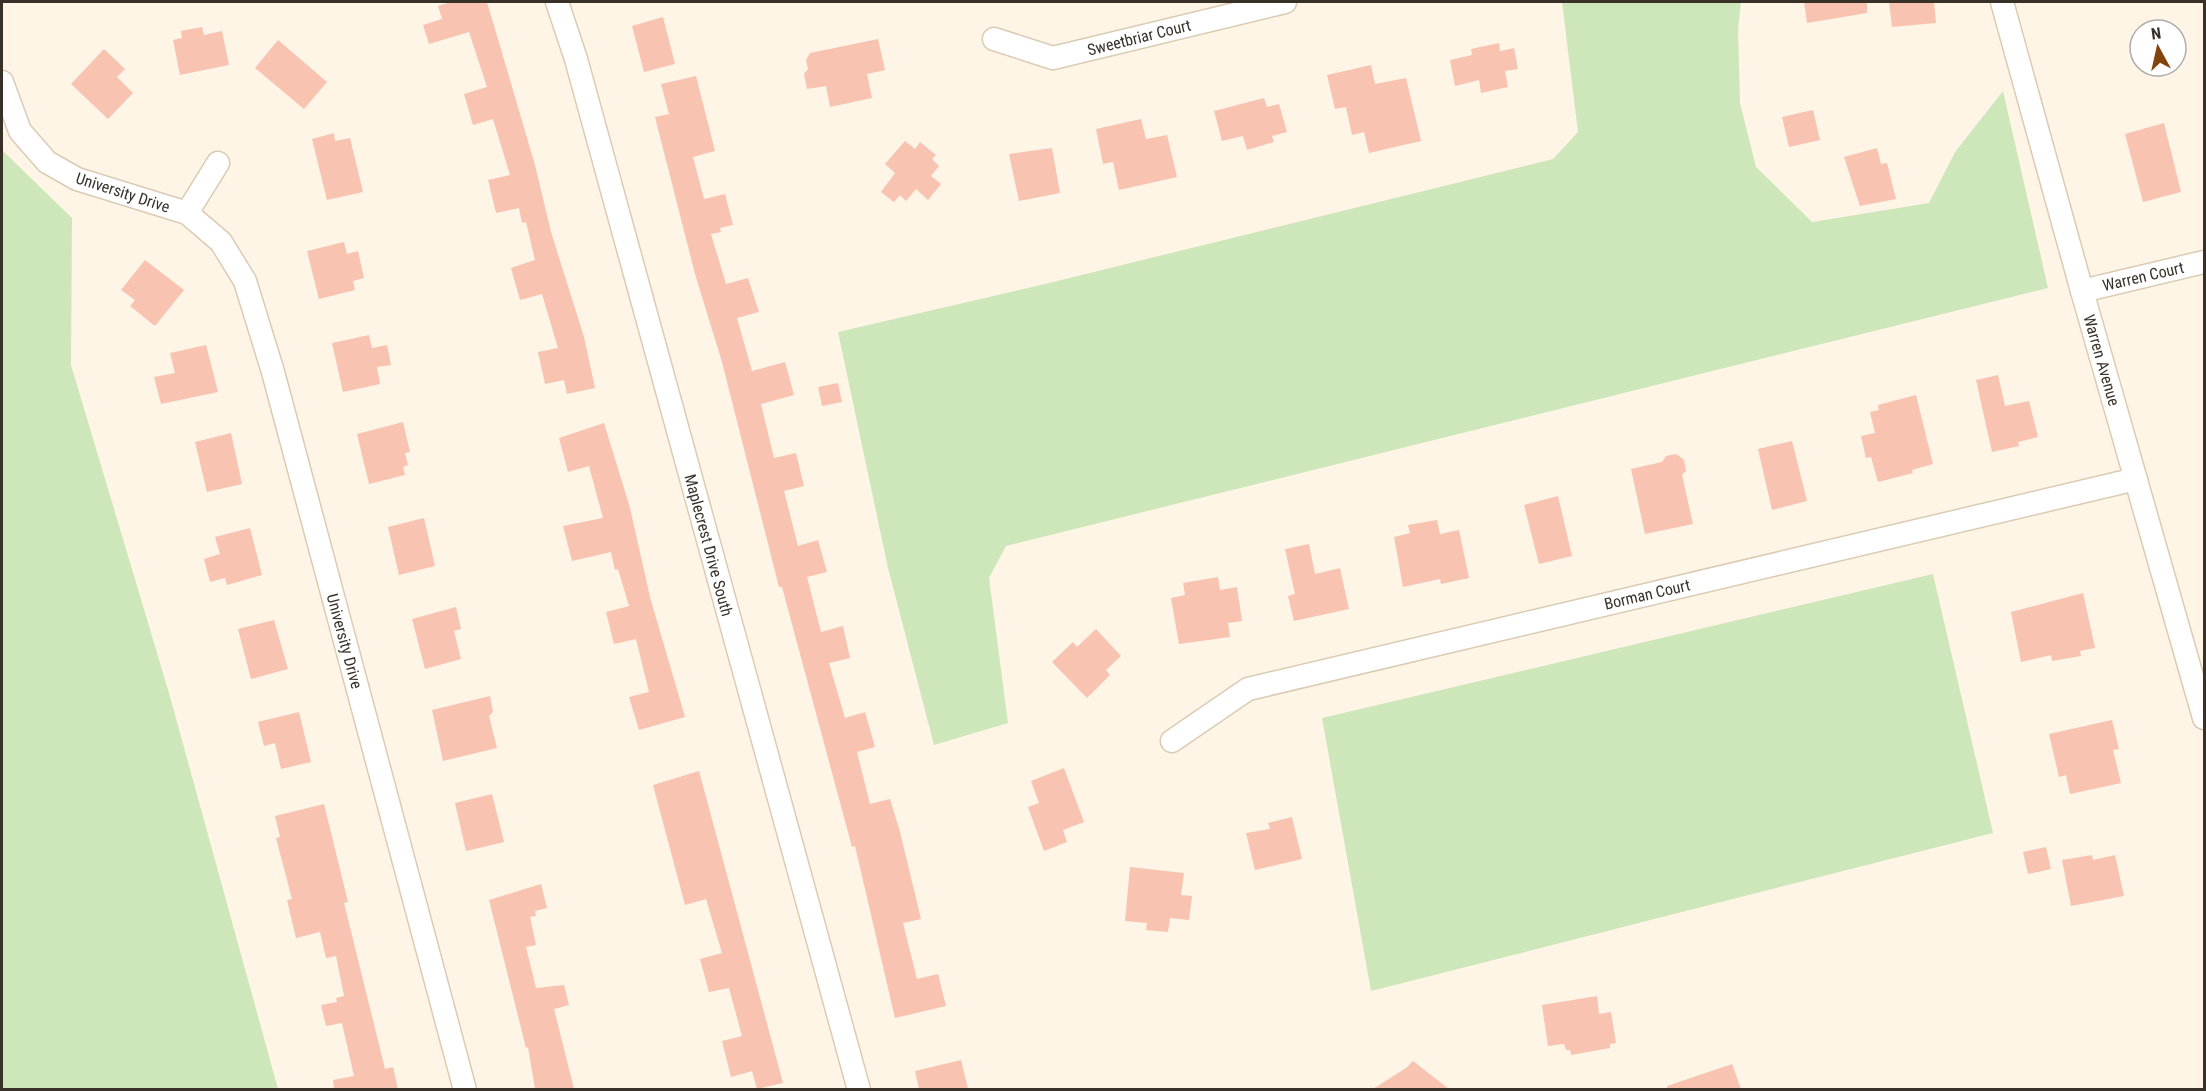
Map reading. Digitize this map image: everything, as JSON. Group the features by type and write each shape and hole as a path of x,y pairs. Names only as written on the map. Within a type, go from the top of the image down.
{"street":[{"name":"Maplecrest Drive South","path":"557,2 576,59 859,1089"},
{"name":"Sweetbriar Court","path":"994,39 1053,58 1285,2"},
{"name":"Warren Avenue","path":"2002,2 2082,291 2205,718"},
{"name":"University Drive","path":"2,82 20,130 46,162 77,178 187,213 221,242 245,280 255,308 465,1089"},
{"name":"University Drive","path":"187,213 218,163"},
{"name":"Warren Court","path":"2082,291 2205,262"},
{"name":"Borman Court","path":"1172,741 1248,689 2136,479"}],"green space":[{"path":"1562,2 1741,2 1738,30 1740,103 1756,167 1812,222 1929,203 1955,152 2003,91 2048,288 1006,546 989,578 1008,723 934,745 888,568 838,332 1045,284 1553,159 1578,132"},
{"path":"2,150 72,218 71,365 169,693 278,1089 2,1089"},
{"path":"1933,574 1993,833 1371,991 1322,718"}],"building":[{"path":"451,2 487,2 535,165 551,232 584,337 595,388 567,394 564,380 545,384 538,352 558,348 542,294 520,300 511,268 535,260 526,222 522,223 519,208 496,213 488,180 510,175 493,119 473,125 464,94 487,87 469,32 429,44 423,25 442,19 438,6"},
{"path":"1804,2 1867,2 1867,13 1807,23"},
{"path":"1889,2 1934,2 1936,23 1892,27"},
{"path":"663,17 675,64 644,72 632,26"},
{"path":"202,27 204,35 222,31 229,65 180,75 173,40 182,38 181,31"},
{"path":"878,39 885,70 867,74 872,98 830,107 826,86 807,89 804,74 808,69 806,60 810,53"},
{"path":"278,40 327,82 304,109 255,68"},
{"path":"1499,43 1500,51 1514,48 1518,69 1505,71 1508,87 1481,93 1479,80 1455,86 1450,60 1472,55 1471,49"},
{"path":"104,49 125,69 117,77 133,93 108,119 71,84"},
{"path":"1371,65 1375,84 1406,78 1421,141 1369,153 1364,132 1352,135 1346,107 1335,109 1327,75"},
{"path":"696,76 715,151 693,157 704,199 725,194 733,225 720,228 721,232 711,234 726,284 748,278 759,312 737,318 752,371 785,362 794,395 761,404 774,458 796,453 804,486 784,491 798,546 818,540 827,572 807,577 821,632 843,626 850,658 829,663 845,718 865,712 875,747 857,752 870,804 890,799 900,832 921,919 903,923 917,979 938,974 946,1006 895,1018 855,846 852,847 782,587 779,587 722,362 695,274 655,117 669,114 661,84"},
{"path":"1264,98 1267,107 1279,104 1287,132 1272,136 1274,142 1247,150 1243,136 1222,141 1214,111"},
{"path":"1813,110 1820,140 1789,147 1782,117"},
{"path":"1141,119 1146,139 1167,135 1177,177 1119,190 1113,162 1103,164 1096,129"},
{"path":"2164,123 2181,192 2143,202 2125,134"},
{"path":"334,133 335,141 350,138 363,192 327,200 312,139"},
{"path":"905,141 915,149 920,142 936,155 932,159 939,166 931,176 941,184 928,200 916,189 906,201 900,195 894,202 881,192 895,173 885,164"},
{"path":"1052,148 1060,193 1019,201 1009,154"},
{"path":"1877,148 1881,164 1887,163 1896,199 1860,206 1844,157"},
{"path":"344,242 347,254 358,251 364,278 353,281 355,290 319,299 307,251"},
{"path":"145,260 184,290 155,326 130,306 135,300 121,290"},
{"path":"369,335 372,348 387,345 391,365 377,367 380,384 343,392 332,343"},
{"path":"206,345 218,392 161,404 154,377 175,373 170,353"},
{"path":"1998,375 2005,406 2029,401 2038,437 2018,442 2019,446 1992,452 1976,380"},
{"path":"838,383 842,402 822,406 818,387"},
{"path":"1916,395 1933,464 1912,470 1913,473 1878,482 1871,457 1866,458 1861,436 1875,433 1870,412 1879,410 1878,405"},
{"path":"403,422 410,452 405,453 408,465 403,467 405,475 369,484 357,434"},
{"path":"604,423 630,508 650,597 685,717 639,730 629,697 649,692 636,639 614,644 606,612 629,606 618,569 615,570 611,552 572,561 563,526 603,518 589,466 568,472 559,438"},
{"path":"231,433 242,484 207,492 195,442"},
{"path":"1792,441 1807,501 1772,510 1758,449"},
{"path":"1676,454 1684,460 1686,471 1682,475 1693,524 1645,534 1631,469 1662,462 1666,456"},
{"path":"1558,496 1572,556 1539,564 1524,505"},
{"path":"424,518 435,566 399,575 388,527"},
{"path":"1437,520 1440,534 1459,530 1469,578 1441,584 1440,579 1403,587 1394,537 1410,533 1408,525"},
{"path":"250,528 262,575 227,585 225,578 210,582 204,559 220,554 215,537"},
{"path":"1309,544 1315,574 1340,568 1349,609 1294,621 1288,596 1295,594 1285,549"},
{"path":"1218,577 1220,590 1237,587 1242,621 1228,623 1230,637 1179,644 1171,598 1185,595 1183,583"},
{"path":"2083,593 2095,648 2080,651 2081,656 2052,661 2051,655 2021,662 2011,612"},
{"path":"456,607 461,629 454,631 461,659 425,669 412,619"},
{"path":"274,620 288,669 251,679 238,629"},
{"path":"1096,629 1121,656 1106,670 1110,675 1087,698 1052,662 1073,642 1077,647"},
{"path":"490,696 493,712 489,716 497,748 443,761 432,710"},
{"path":"299,712 311,762 281,769 275,743 264,746 258,722"},
{"path":"2112,720 2119,749 2113,750 2121,783 2070,794 2066,775 2059,777 2049,734"},
{"path":"1064,768 1084,822 1063,830 1067,842 1044,851 1028,807 1039,803 1031,781"},
{"path":"699,771 783,1083 757,1089 752,1071 731,1077 722,1041 742,1036 729,988 709,992 700,959 722,953 706,899 685,905 653,785"},
{"path":"492,794 504,842 466,851 455,803"},
{"path":"324,804 348,902 344,903 385,1069 393,1067 398,1089 334,1089 333,1080 354,1076 342,1023 326,1026 321,1005 337,1002 336,998 344,996 336,956 326,958 320,932 296,938 287,900 292,899 276,838 280,837 275,816"},
{"path":"1292,817 1302,859 1255,870 1246,833 1270,829 1268,823"},
{"path":"2046,847 2051,869 2028,874 2023,852"},
{"path":"2092,855 2093,860 2115,855 2124,896 2071,906 2062,860"},
{"path":"1130,867 1184,873 1181,895 1192,896 1189,920 1170,918 1168,932 1146,930 1147,923 1125,921"},
{"path":"541,884 547,908 535,911 536,916 530,917 536,945 526,947 536,988 564,985 569,1005 554,1009 574,1089 535,1089 528,1047 526,1048 489,900"},
{"path":"1597,996 1599,1014 1611,1012 1616,1043 1610,1044 1610,1048 1571,1055 1570,1050 1566,1050 1564,1044 1548,1046 1542,1005"},
{"path":"961,1060 968,1089 919,1089 915,1071"},
{"path":"1413,1061 1449,1089 1373,1089 1406,1068"},
{"path":"1732,1064 1741,1089 1667,1089 1667,1086"}]}
